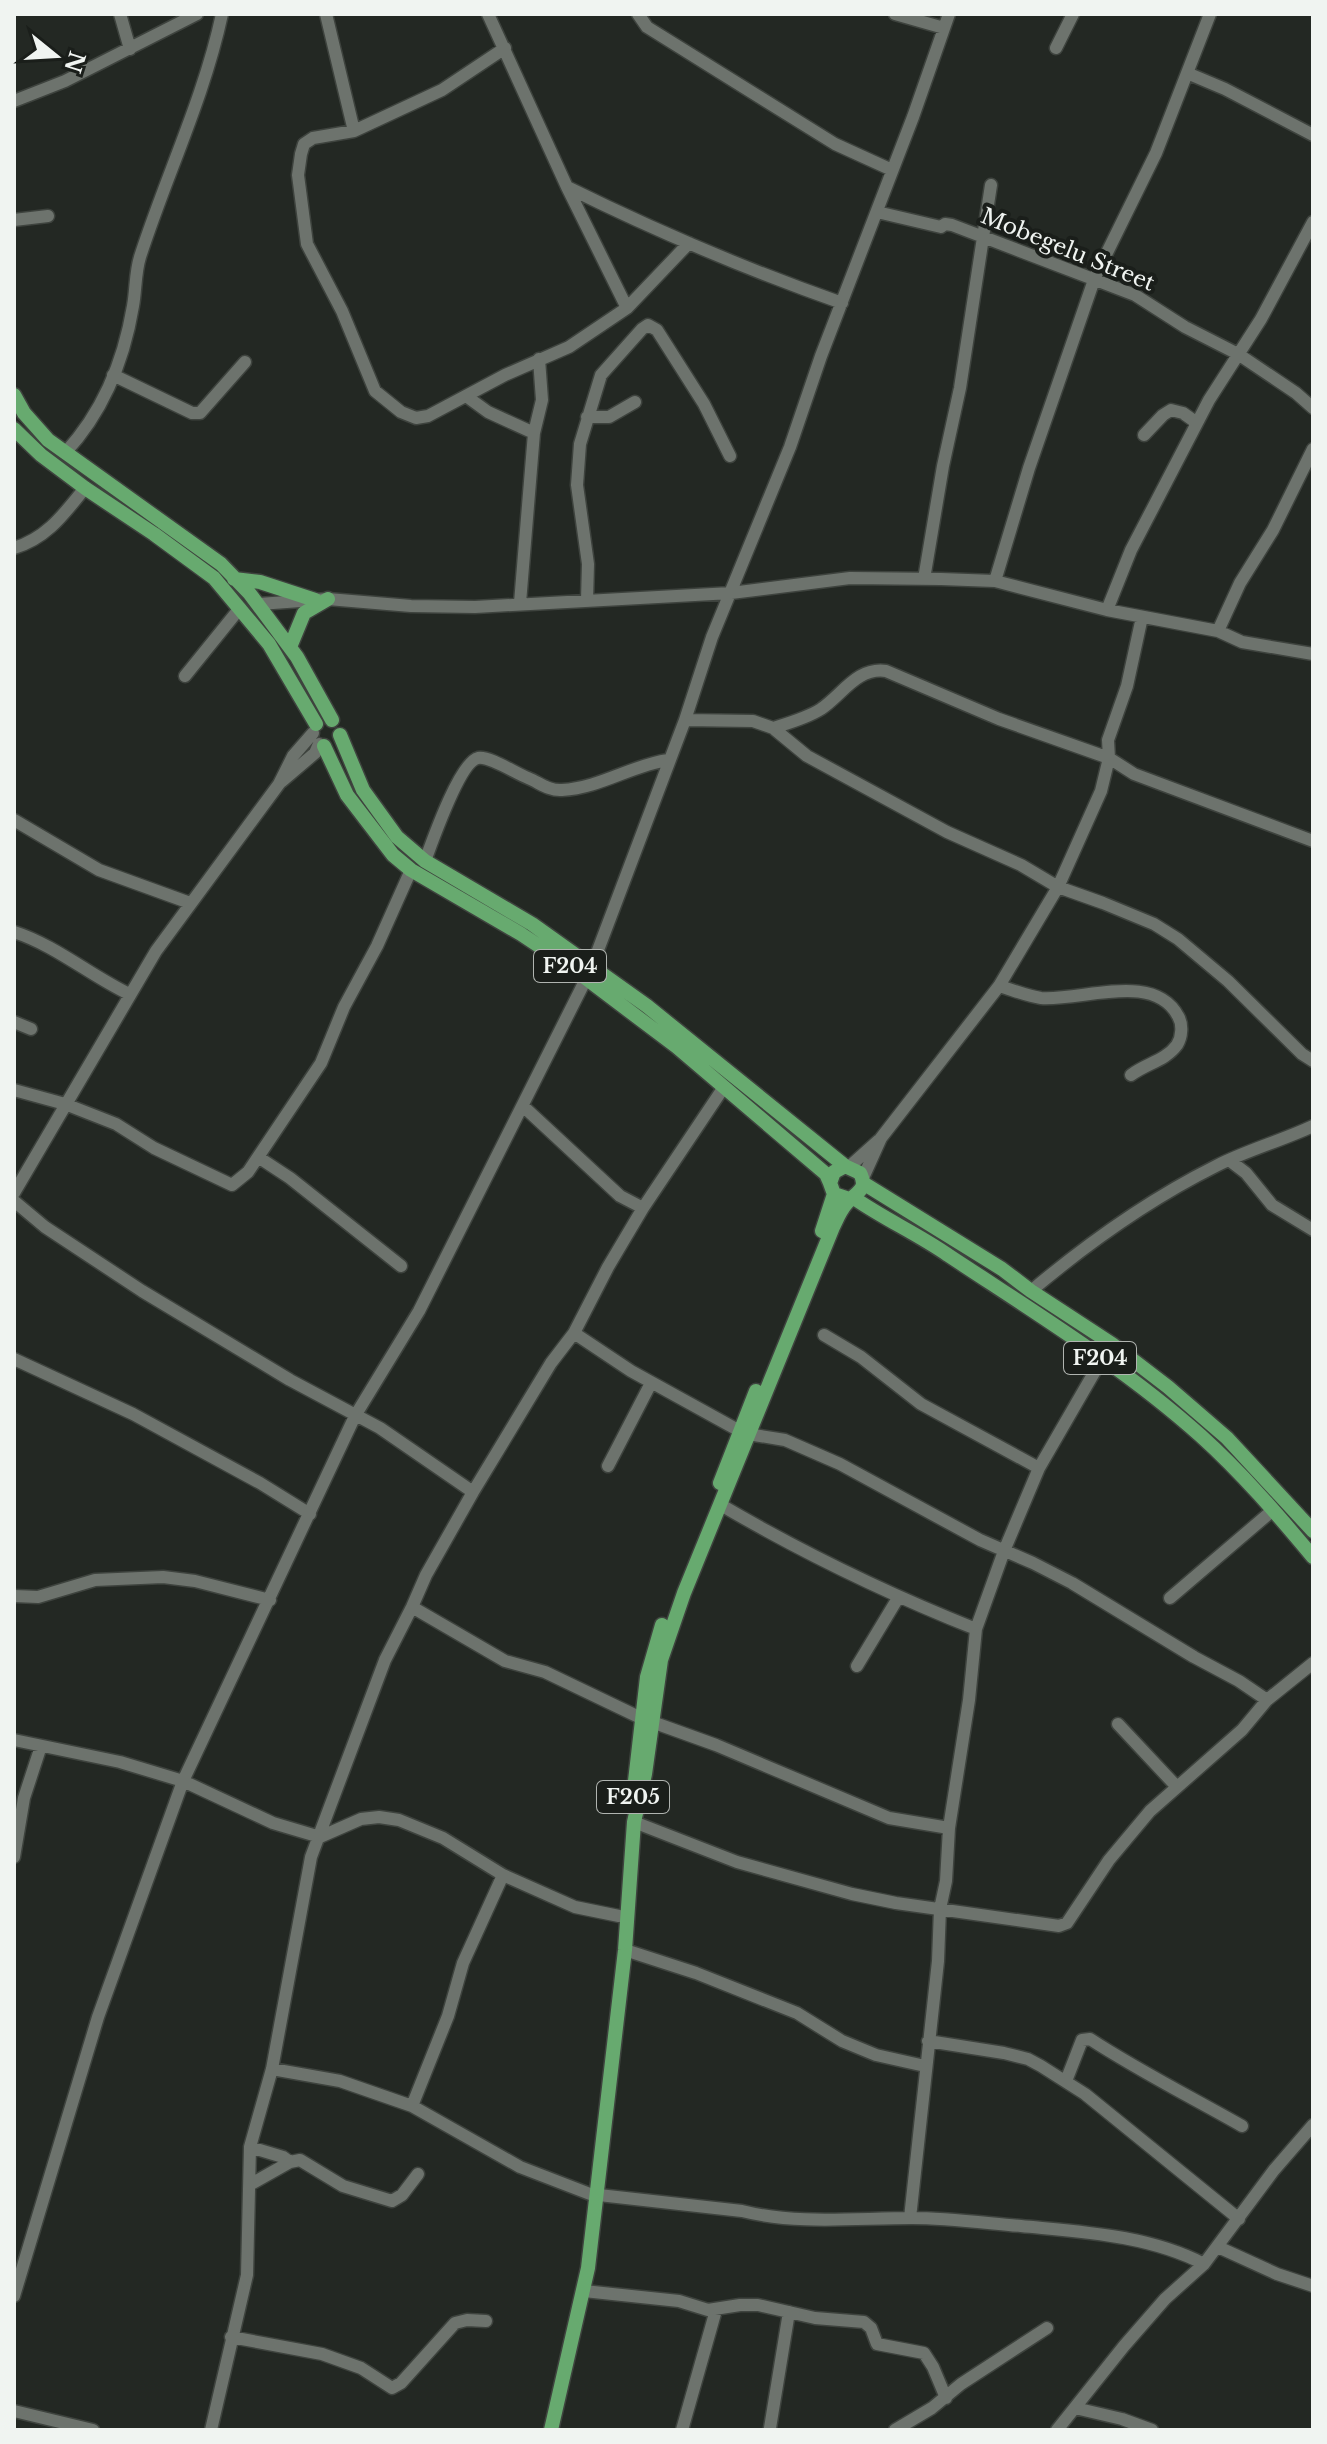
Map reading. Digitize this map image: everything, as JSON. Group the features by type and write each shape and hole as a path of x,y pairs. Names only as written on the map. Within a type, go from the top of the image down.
{"main road":[{"name":"F204","path":"14,395 24,413 48,440 203,549 259,604 290,647 332,720 339,726 351,765 373,805 397,837 425,861 532,924 826,1174 832,1188 928,1241 1102,1359 1201,1436 1249,1482 1313,1557"},
{"name":"F204","path":"14,429 41,455 85,488 194,561 214,578 269,644 357,810 384,846 411,870 671,1023 863,1180 1112,1344 1168,1387 1253,1464 1313,1531"},
{"path":"234,579 260,582 321,599"},
{"path":"290,647 304,613 321,599"},
{"path":"332,720 323,719 318,737 336,743 340,735"},
{"path":"832,1188 834,1172 848,1166"},
{"path":"852,1198 862,1189 863,1180"},
{"name":"F205","path":"551,2430 584,2291 619,1916 654,1649 808,1267 832,1188"},
{"name":"F205","path":"544,2430 594,2195 625,1950 634,1822 645,1774 646,1720 667,1641 721,1505 743,1432 833,1227 852,1198"}],"street":[{"path":"120,14 130,49"},
{"path":"14,101 65,81 197,14"},
{"path":"65,453 94,418 113,375 133,309 138,261 209,70 222,14"},
{"path":"326,14 354,131"},
{"path":"488,14 567,187 627,308"},
{"path":"638,14 647,27 805,126 835,144 892,170"},
{"path":"895,14 944,28"},
{"path":"14,2296 98,2017 183,1781 355,1416 419,1311 589,973 685,720 712,637 790,447 949,14"},
{"path":"1056,48 1073,14"},
{"path":"995,581 1029,468 1095,277 1156,153 1210,14"},
{"path":"505,48 442,90 354,131 313,138 304,144 298,175 307,244 342,311 375,391 401,412 416,418 428,416 539,359 569,347 627,308 689,243"},
{"path":"1187,73 1225,89 1313,135"},
{"path":"924,579 960,388 991,185"},
{"path":"567,187 772,279 842,303"},
{"name":"Mobegelu Street","path":"877,212 941,227 952,225 1095,277 1135,295 1185,327 1238,354 1313,408"},
{"path":"14,220 48,216"},
{"path":"1107,610 1131,550 1216,387 1261,319 1313,222"},
{"path":"587,600 588,564 577,485 580,444 601,375 648,325 657,330 689,379 730,456"},
{"path":"520,603 534,433 542,400 539,359"},
{"path":"113,375 192,413 200,413 245,362"},
{"path":"466,396 488,412 534,433"},
{"path":"587,417 609,417 635,402"},
{"path":"1144,435 1171,410 1183,413 1197,423"},
{"path":"1218,631 1240,583 1273,530 1313,449"},
{"path":"14,548 52,529 85,488"},
{"path":"259,604 321,599 435,607 731,593 850,578 995,581 1107,610 1218,631 1242,642 1313,654"},
{"path":"185,676 240,608"},
{"path":"848,1166 881,1138 999,986 1058,887 1101,791 1109,758 1108,740 1127,686 1142,617"},
{"path":"773,728 821,709 854,680 874,670 899,675 999,719 1109,758 1134,774 1313,841"},
{"path":"685,720 753,721 773,728 807,756 947,832 1021,865 1058,887 1154,924 1178,939 1228,981 1302,1054 1313,1061"},
{"path":"14,1193 156,951 279,784 293,756 318,737"},
{"path":"425,861 454,791 469,763 479,758 494,761 549,789 560,791 614,778 648,763 668,760"},
{"path":"14,820 99,870 190,903"},
{"path":"14,1090 65,1104 116,1124 154,1148 232,1185 248,1172 321,1063 344,1007 377,946 411,870"},
{"path":"14,932 29,936 100,980 129,994"},
{"path":"999,986 1039,998 1144,991 1162,997 1174,1007 1182,1023 1179,1043 1160,1061 1145,1064 1131,1075"},
{"path":"14,1022 31,1029"},
{"path":"211,2430 247,2275 250,2147 272,2069 311,1857 385,1660 426,1575 473,1492 551,1363 574,1333 643,1208 724,1087"},
{"path":"524,1107 620,1196 643,1208"},
{"path":"1031,1291 1080,1250 1141,1207 1229,1160 1313,1126"},
{"path":"863,1180 881,1138"},
{"path":"258,1157 290,1178 401,1266"},
{"path":"1229,1160 1246,1173 1272,1205 1313,1230"},
{"path":"14,1201 45,1227 142,1291 213,1335 380,1428 473,1492"},
{"path":"574,1333 651,1383 743,1432 785,1440 807,1448 1072,1583 1267,1700"},
{"path":"824,1335 861,1357 921,1404 1039,1468"},
{"path":"14,1359 49,1378 133,1414 310,1514"},
{"path":"910,2218 919,2154 949,1828 969,1700 976,1629 1039,1468 1102,1359"},
{"path":"608,1466 651,1383"},
{"path":"721,1505 775,1537 898,1598 976,1629"},
{"path":"1170,1598 1273,1510"},
{"path":"14,1596 38,1597 95,1580 163,1577 195,1581 270,1600"},
{"path":"857,1666 898,1598"},
{"path":"412,1607 505,1661 545,1672 646,1720 716,1745 889,1818 949,1828"},
{"path":"634,1822 737,1862 852,1894 1059,1926 1067,1923 1129,1834 1242,1730 1267,1700 1313,1663"},
{"path":"1118,1724 1177,1787"},
{"path":"14,1740 120,1762 183,1781 273,1823 320,1837 361,1819 379,1817 399,1820 443,1838 503,1875 575,1907 619,1916"},
{"path":"14,1857 24,1798 41,1746"},
{"path":"412,2106 448,2016 463,1963 503,1875"},
{"path":"625,1950 696,1973 797,2013 842,2041 876,2055 925,2066"},
{"path":"1066,2081 1082,2040 1090,2039 1137,2070 1175,2087 1242,2126"},
{"path":"928,2041 1028,2059 1066,2081 1239,2219"},
{"path":"272,2069 340,2081 412,2106 520,2167 594,2195 742,2211 765,2217 850,2221 910,2218 1068,2229 1183,2253 1204,2264"},
{"path":"1057,2430 1165,2299 1204,2264 1274,2170 1313,2125"},
{"path":"250,2147 290,2162"},
{"path":"251,2184 290,2162 300,2160 343,2186 392,2201 402,2195 418,2174"},
{"path":"1218,2247 1277,2274 1313,2286"},
{"path":"584,2291 679,2301 716,2310 758,2305 815,2318 864,2322 871,2328 877,2344 924,2353 946,2398"},
{"path":"682,2430 716,2310"},
{"path":"770,2428 789,2312"},
{"path":"231,2337 322,2354 361,2368 392,2388 401,2383 452,2326 467,2320 486,2321"},
{"path":"895,2430 1047,2328"},
{"path":"1075,2408 1152,2430"},
{"path":"14,2411 93,2430"}]}
